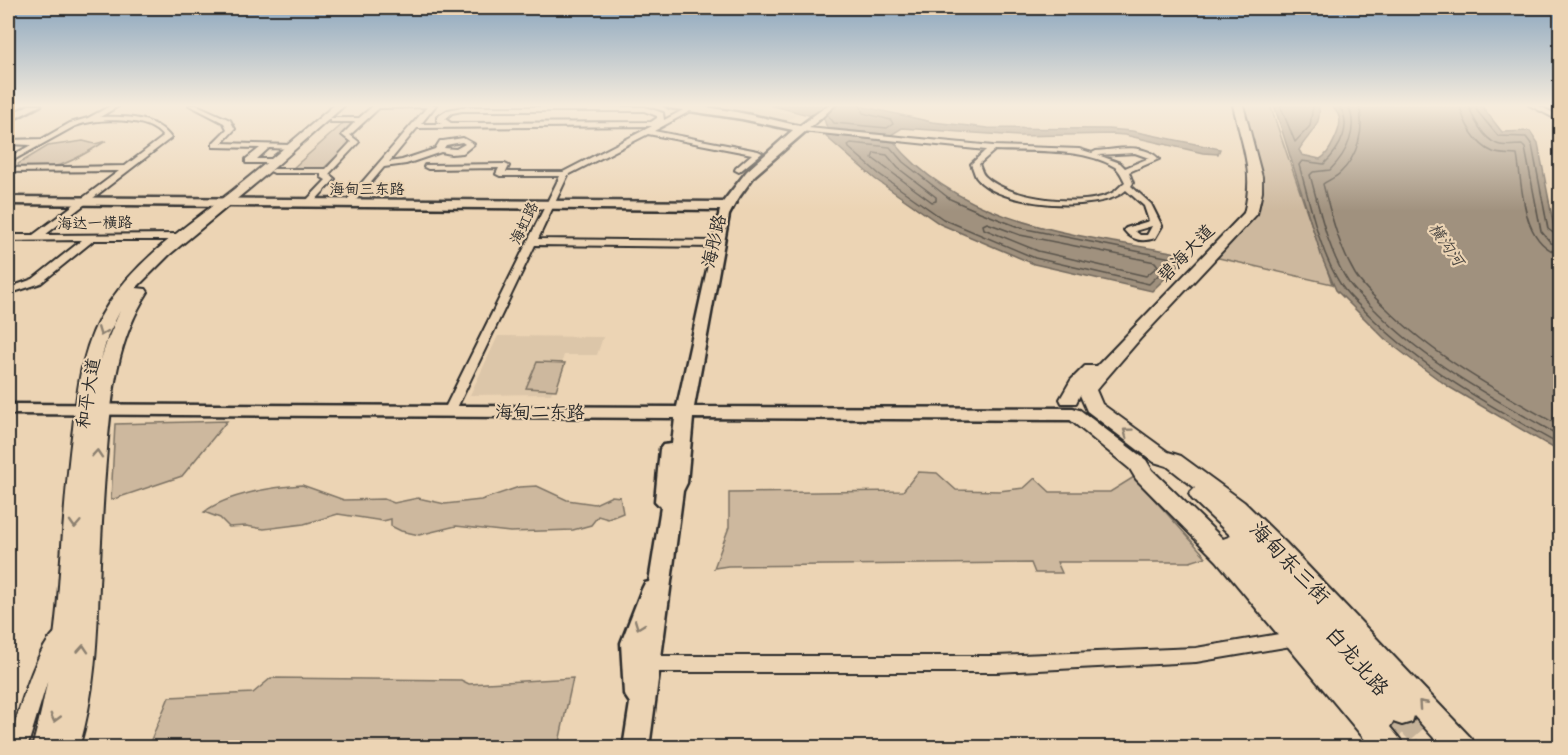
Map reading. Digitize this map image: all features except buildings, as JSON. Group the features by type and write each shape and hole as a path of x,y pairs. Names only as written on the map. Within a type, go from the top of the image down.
{"main road":[{"name":"和平大道","path":"46,747 60,699 93,408 109,356 128,309 147,284 178,251 272,159 298,140"},
{"name":"和平大道","path":"272,159 300,140"},
{"name":"海彤路","path":"628,747 636,693 633,643 652,594 665,504 665,483 680,410 687,391 724,206 746,177 788,140"},
{"name":"碧海大道","path":"1071,406 1077,384 1224,237 1243,211 1249,197 1250,181 1243,140"},
{"name":"碧海大道","path":"1094,407 1087,389 1134,335 1250,214 1256,192 1256,182 1246,140"},
{"name":"海甸三东路","path":"8,203 724,206"},
{"name":"和平大道","path":"65,747 81,681 93,408 90,364 105,322 132,285 183,237 228,204"},
{"path":"228,204 549,205"},
{"name":"海甸二东路","path":"8,405 93,408"},
{"name":"海甸东三街","path":"1071,406 1094,407 1150,461"},
{"name":"海甸东三街","path":"1071,406 1150,461 1174,461 1250,521 1294,565 1462,747"},
{"name":"海甸二东路","path":"8,409 680,410 1071,406"},
{"name":"海彤路","path":"636,747 673,491 677,483 680,410"},
{"name":"海甸东三街","path":"1150,461 1143,474 1225,555 1390,747"},
{"name":"白龙北路","path":"1150,461 1153,471 1224,537 1392,715"}],"street":[{"path":"8,160 44,140"},
{"path":"34,238 165,140"},
{"path":"220,140 216,145 327,171"},
{"path":"308,203 331,179 324,175 355,142 353,140"},
{"path":"349,203 403,140"},
{"path":"428,167 505,166 500,174 566,174 573,168 627,140"},
{"path":"703,140 758,153 739,170"},
{"path":"906,140 988,149 1058,149 1088,154 1117,165 1124,171 1129,183 1121,193 1096,202 1068,203 1026,197 1007,192 979,176 975,170 975,164 988,149"},
{"path":"8,142 41,142"},
{"path":"382,165 403,162 441,150"},
{"path":"1088,154 1127,150 1149,153 1155,159 1124,171"},
{"path":"9,171 127,168"},
{"name":"海虹路","path":"451,409 566,174"},
{"path":"1127,187 1146,201 1152,209 1154,222"},
{"name":"海达一横路","path":"8,238 183,237"},
{"path":"8,291 37,281 91,238"},
{"path":"531,242 715,244"},
{"path":"8,300 23,287"},
{"path":"17,747 45,660 68,626"},
{"path":"649,664 1008,664 1196,655 1296,638"}],"shaded area":[{"path":"324,140 347,140 350,143 324,168 292,169"},
{"path":"1245,140 1282,140 1332,284 1210,256 1250,214 1250,159"},
{"path":"83,141 95,144 106,141 75,159 56,166 19,167 18,164 48,146"},
{"path":"498,336 603,337 597,355 564,355 551,394 470,395"},
{"path":"537,362 565,363 556,390 526,388"},
{"path":"227,421 182,476 111,500 115,424"},
{"path":"918,472 937,473 956,490 999,491 1024,488 1035,478 1050,492 1110,492 1134,477 1206,557 1190,562 1057,562 1062,573 1035,573 1031,563 714,568 729,527 729,493 903,491"},
{"path":"302,485 344,500 384,499 394,503 418,498 445,504 481,500 519,487 537,486 567,500 595,504 612,496 620,497 623,513 608,519 598,516 591,525 573,530 510,532 456,526 419,535 391,526 391,519 383,521 338,514 304,524 264,529 246,526 229,527 220,518 204,512 225,500 238,496"},
{"path":"271,678 461,680 469,684 573,678 558,747 148,747 169,697 253,693"}],"water":[{"path":"830,140 894,142 923,171 955,193 991,211 1030,224 1069,234 1189,255 1152,291 1034,264 940,224 875,179"},
{"path":"1148,140 1177,140 1220,149 1218,154 1203,153"},
{"name":"横沟河","path":"1285,140 1306,140 1299,150 1302,155 1320,159 1334,140 1536,140 1554,227 1560,234 1560,452 1449,387 1386,340 1336,290 1322,258"}],"tunnel":[{"path":"1402,713 1433,748"},
{"path":"1382,717 1408,748"}]}
